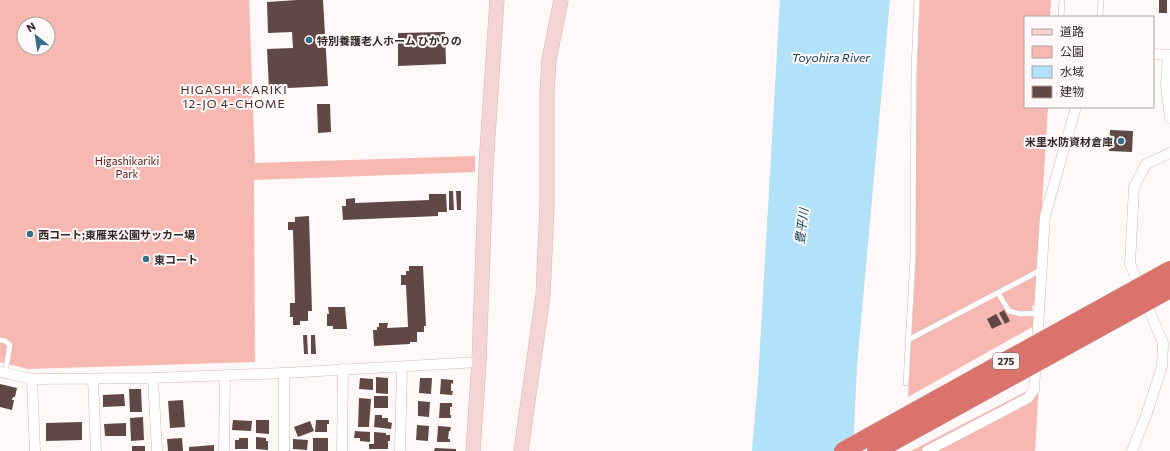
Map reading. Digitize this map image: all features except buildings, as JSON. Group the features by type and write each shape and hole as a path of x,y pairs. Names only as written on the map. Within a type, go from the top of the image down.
{"highway":[{"name":"275","path":"843,451 1170,270"},
{"name":"275","path":"876,451 1170,289"}],"street":[{"path":"473,451 479,362 486,166 497,0"},
{"path":"521,451 543,295 549,60 561,0"},
{"path":"1154,54 1169,55 1166,86 1170,118"},
{"path":"927,451 1028,398 1034,390 1045,216 1076,108"},
{"path":"1132,451 1147,413 1162,366 1163,343 1130,264 1134,187 1146,164 1170,153"},
{"path":"2,372 32,379 154,378 284,373 479,362"},
{"path":"400,451 402,367"},
{"path":"342,451 343,369"},
{"path":"284,373 284,451"},
{"path":"224,451 225,375"},
{"path":"154,378 158,451"},
{"path":"32,379 35,451"},
{"path":"93,379 96,451"}],"lane":[{"path":"906,383 913,257 914,71 917,0"},
{"path":"1061,16 1062,0"},
{"path":"1100,16 1101,0"},
{"path":"908,340 1041,270"},
{"path":"998,293 1009,311 1021,314 1038,313"},
{"path":"0,340 5,341 10,345 2,372"}],"green space":[{"name":"Higashikariki Park","path":"0,0 249,0 255,163 475,156 475,172 254,180 255,362 28,369 0,362"},
{"path":"920,0 1051,0 1050,16 1024,16 1024,108 1048,108 1036,302 1032,307 1034,326 908,397 916,258 916,98"},
{"path":"1039,385 1035,451 911,451"}],"water":[{"name":"Toyohira River","path":"780,0 890,0 857,366 853,451 752,451 758,380"}],"place":[{"name":"特別養護老人ホーム ひかりの","path":"309,40"},
{"name":"米里水防資材倉庫","path":"1121,141"},
{"name":"西コート;東雁来公園サッカー場","path":"30,234"},
{"name":"東コート","path":"146,259"}],"district":[{"name":"HIGASHI-KARIKI 12-JO 4-CHOME","path":"234,96"}],"water label":[{"name":"豊平川","path":"801,226"}]}
